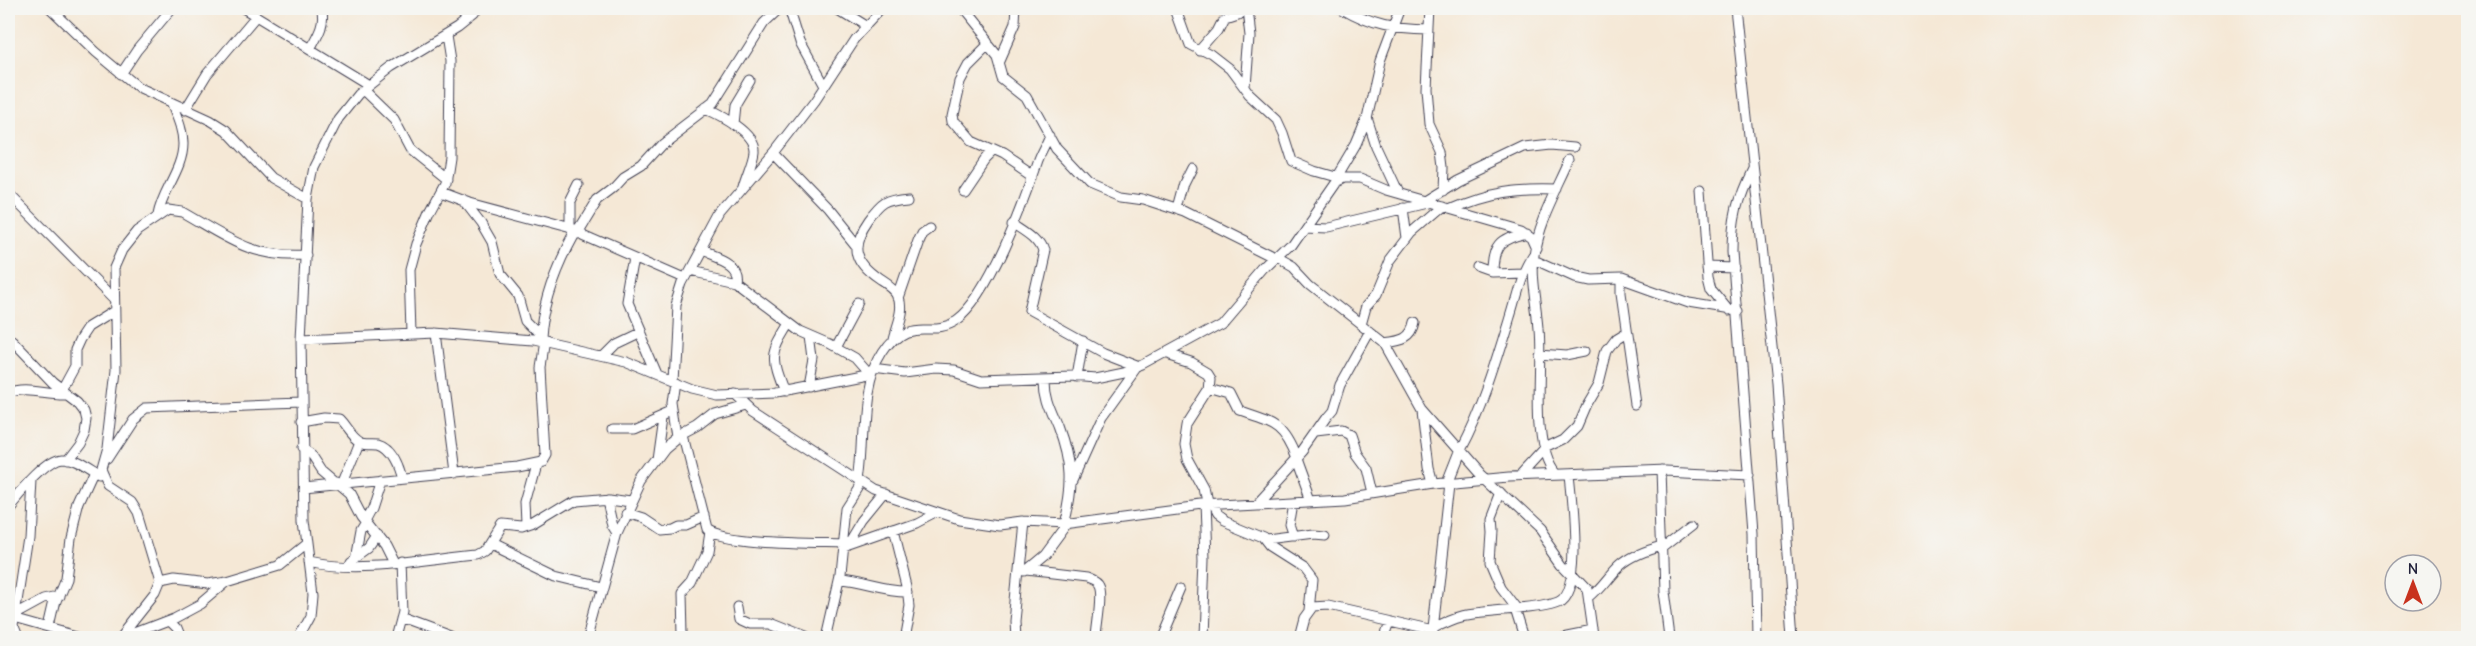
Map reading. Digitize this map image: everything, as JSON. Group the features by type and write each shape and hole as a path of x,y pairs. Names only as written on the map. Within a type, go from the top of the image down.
{"street":[{"path":"50,8 138,87 226,130 271,178 308,199"},
{"path":"121,74 137,50 172,8"},
{"path":"243,8 366,88 394,120 410,150 446,179"},
{"path":"460,8 467,20"},
{"path":"299,639 310,616 313,593 306,544 303,488 301,339 308,199 314,167 338,119 366,88 391,68 446,36 467,20 477,8"},
{"path":"303,488 454,474 541,462 545,455 540,367 541,340 548,291 574,231 597,200 623,177 641,166 662,143 713,104 764,24 780,8"},
{"path":"789,8 800,43 823,85"},
{"path":"837,8 866,26"},
{"path":"883,8 854,39 773,153 720,215 688,275 675,306 674,411 707,530 710,532 733,538 845,546 917,523 936,513"},
{"path":"959,8 1000,60"},
{"path":"1016,8 1015,27 1000,60 1000,71 1003,76 1028,95 1057,149 1090,184 1121,197 1143,200 1178,211 1294,267 1310,284 1385,343 1422,409 1486,479 1540,531 1587,589 1594,636 1553,639"},
{"path":"1178,8 1191,44 1212,55 1230,69 1276,120 1289,159 1293,163 1340,178 1360,179 1399,194 1527,232"},
{"path":"1200,50 1219,28 1225,16 1244,8 1249,33 1245,88"},
{"path":"1342,8 1372,24 1392,29 1429,30"},
{"path":"301,339 436,333 541,340 626,362 692,389 717,395 784,392 871,372 905,373 936,369 954,370 981,379 1106,377 1138,367 1166,354 1220,323 1304,226 1340,178 1356,145 1367,118 1380,61 1400,8"},
{"path":"1430,8 1426,66 1427,99 1429,124 1442,152 1443,190"},
{"path":"1735,8 1776,384 1794,639"},
{"path":"310,50 320,30 323,18 321,11"},
{"path":"185,110 207,74 256,16"},
{"path":"411,333 409,270 422,231 446,179 449,157 450,61 446,36"},
{"path":"988,44 968,63 960,78 952,114 953,121 971,142 1022,168 1033,177"},
{"path":"734,124 735,105 750,80"},
{"path":"158,215 161,201 181,156 183,146 179,122 172,104"},
{"path":"706,109 734,124 754,147 742,189"},
{"path":"1367,118 1376,146 1404,208 1407,238"},
{"path":"892,338 901,331 914,327 942,327 959,319 986,282 1004,248 1050,135"},
{"path":"1304,226 1326,227 1426,202 1443,190 1525,148 1552,145 1575,147"},
{"path":"963,190 991,152"},
{"path":"773,153 828,210 857,246"},
{"path":"1555,475 1549,468 1541,437 1539,327 1533,290 1535,253 1546,215 1570,160"},
{"path":"1753,166 1738,197 1732,225 1734,311 1754,534 1756,639"},
{"path":"1178,211 1185,185 1193,170"},
{"path":"574,231 570,203 579,185"},
{"path":"1361,324 1366,306 1376,295 1390,261 1407,238 1445,207 1486,193 1509,189 1557,189"},
{"path":"1702,191 1707,267 1711,290 1734,311"},
{"path":"441,192 574,231 635,258 688,275 734,281 789,325 833,345 855,358 871,372"},
{"path":"8,193 113,299"},
{"path":"898,298 892,289 866,271 857,258 857,246 861,231 881,203 889,198 909,196"},
{"path":"464,200 492,242 500,274 518,296 525,321 541,340"},
{"path":"122,639 156,595 160,583 139,513 132,502 108,486 104,479 102,466 107,449 116,370 114,268 122,250 138,231 168,210 182,212 236,243 257,252 280,257 306,255"},
{"path":"1014,222 1034,235 1041,243 1043,250 1029,312 1103,353 1138,367"},
{"path":"826,639 845,546 848,503 861,482 871,372 892,338 899,311 898,298 918,240 922,231 929,226"},
{"path":"1527,232 1535,253 1574,277 1588,280 1621,279 1705,308 1734,311"},
{"path":"1492,273 1492,255 1496,247 1509,237 1527,232"},
{"path":"701,251 725,261 732,267 735,275 734,281"},
{"path":"1433,632 1447,483 1488,384 1523,272 1535,253"},
{"path":"635,258 627,304 656,373"},
{"path":"1707,267 1734,268"},
{"path":"1478,268 1492,273 1523,272"},
{"path":"1621,279 1637,406"},
{"path":"1705,308 1709,281"},
{"path":"814,358 833,345 859,304"},
{"path":"63,391 75,366 75,350 80,339 88,327 114,311"},
{"path":"1385,343 1409,337 1413,333 1415,323"},
{"path":"784,392 774,361 774,353 789,325"},
{"path":"1255,503 1296,458 1332,411 1338,390 1370,331"},
{"path":"601,356 614,343 637,332"},
{"path":"436,333 454,474"},
{"path":"1521,476 1544,450 1563,440 1577,426 1599,382 1607,351 1616,339 1626,333"},
{"path":"809,387 814,358 811,336"},
{"path":"12,339 33,364 77,401 86,418 78,443 64,460"},
{"path":"1077,377 1083,341"},
{"path":"1539,353 1567,355 1587,351"},
{"path":"1166,354 1191,362 1208,372 1211,377 1210,387 1189,418 1184,444 1184,451 1204,490 1206,506 1202,639"},
{"path":"656,373 673,362"},
{"path":"1072,483 1101,418 1138,367"},
{"path":"1021,574 1042,557 1065,523 1072,483 1072,465 1060,428 1049,404 1046,379"},
{"path":"1210,387 1231,393 1240,411 1271,420 1280,426 1288,437 1311,500"},
{"path":"8,393 21,388 38,392 63,391"},
{"path":"735,394 746,405 861,482 936,513 1000,525 1023,522 1065,523 1206,506 1311,500 1433,484 1521,476 1659,471 1750,475"},
{"path":"102,466 132,419 147,408 244,402 301,402"},
{"path":"588,639 616,533 641,481 665,449 681,437 715,414 746,405"},
{"path":"1422,409 1429,470 1433,484"},
{"path":"612,429 626,430 674,411"},
{"path":"657,460 663,417"},
{"path":"301,422 324,418 339,419 359,441 380,444 396,459 402,478"},
{"path":"1316,434 1341,431 1349,435 1355,453 1366,468 1372,493"},
{"path":"338,483 359,441"},
{"path":"302,449 321,472 338,483 349,494 365,522 397,563 403,592 395,639"},
{"path":"8,506 31,481 56,460 64,460 104,479"},
{"path":"526,527 525,504 536,464"},
{"path":"1659,471 1664,591 1669,639"},
{"path":"48,639 66,578 71,538 79,507 94,474"},
{"path":"1299,639 1304,619 1312,608 1329,607 1433,632 1470,611 1558,602 1569,591 1572,573 1572,502 1569,475"},
{"path":"356,558 361,531 380,480"},
{"path":"14,635 13,617 28,536 31,481"},
{"path":"1501,493 1491,519 1490,561 1501,587 1516,608 1524,639"},
{"path":"845,546 886,494"},
{"path":"309,562 349,566 478,555 490,544 500,527 526,527 548,518 574,500 606,497 631,500"},
{"path":"606,497 616,533"},
{"path":"1293,501 1289,525 1293,537"},
{"path":"1206,506 1222,521 1266,540 1313,534 1325,535"},
{"path":"626,513 641,518 659,529 686,525 704,518"},
{"path":"1014,639 1013,620 1021,574 1023,522"},
{"path":"1589,598 1597,593 1618,567 1637,554 1663,547 1694,524"},
{"path":"893,531 908,592 909,605 903,639"},
{"path":"683,632 682,594 692,583 706,551 710,532"},
{"path":"349,566 369,549 377,536"},
{"path":"1266,540 1270,548 1309,574 1312,587 1310,611"},
{"path":"160,583 174,580 208,584 227,581 280,565 306,544"},
{"path":"490,544 556,576 601,586"},
{"path":"1021,574 1086,578 1095,582 1099,596 1096,639"},
{"path":"122,639 167,621 200,604 227,581"},
{"path":"839,581 908,592"},
{"path":"1159,639 1181,586"},
{"path":"13,617 46,599 59,596"},
{"path":"737,607 739,619 743,622 771,624 794,636 806,639"},
{"path":"13,617 83,639"},
{"path":"400,619 451,639"},
{"path":"167,621 174,628 178,639"},
{"path":"1382,639 1388,621"}]}
